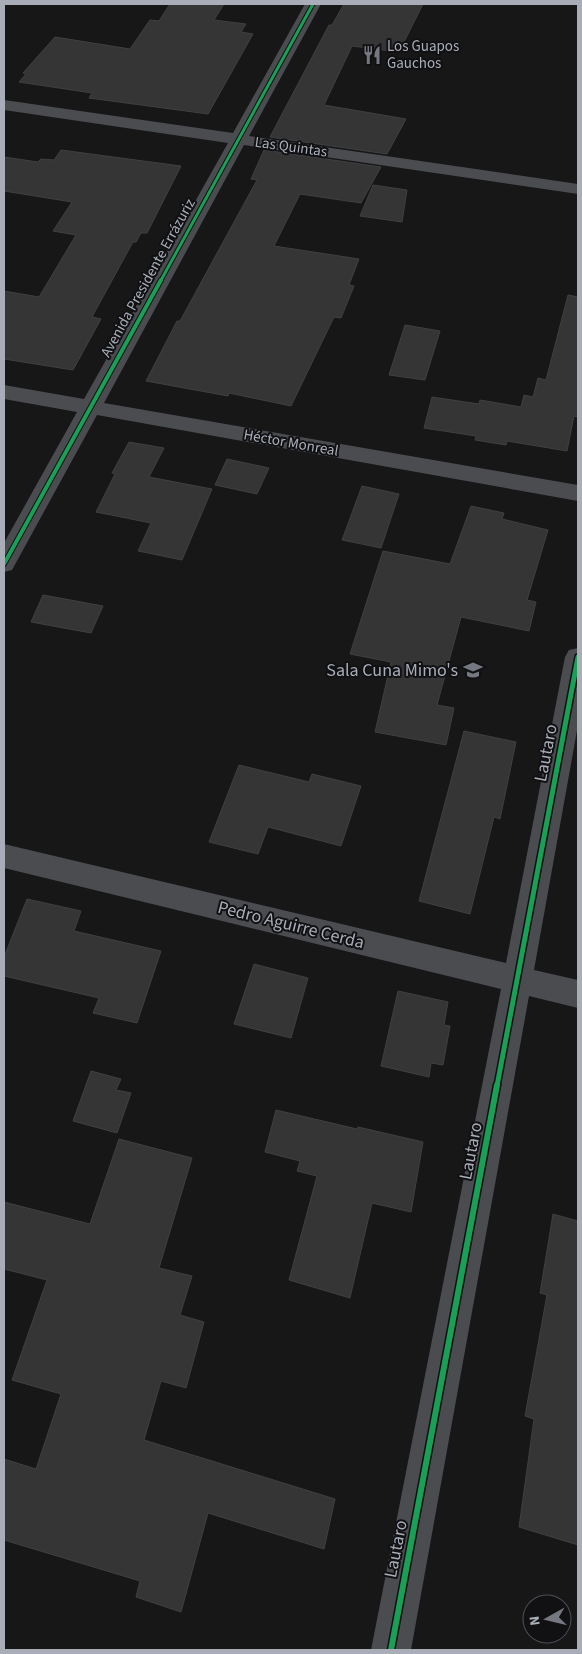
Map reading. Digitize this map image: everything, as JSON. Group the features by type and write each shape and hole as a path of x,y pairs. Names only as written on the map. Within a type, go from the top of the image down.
{"street":[{"name":"Avenida Presidente Errázuriz","path":"4,564 313,4"},
{"name":"Las Quintas","path":"4,105 578,189"},
{"name":"Héctor Monreal","path":"4,392 578,493"},
{"name":"Lautaro","path":"391,1650 578,656"},
{"name":"Pedro Aguirre Cerda","path":"4,856 578,994"}],"building":[{"path":"170,4 224,4 214,20 246,24 241,32 253,34 208,114 89,98 92,93 19,82 26,74 23,73 55,37 130,49 150,20 159,21"},
{"path":"344,4 423,4 399,52 352,46 324,105 406,119 387,154 270,137 329,25 332,25"},
{"path":"61,150 181,166 147,233 141,233 136,242 133,242 92,317 101,319 73,370 4,359 4,291 39,297 76,235 53,231 72,202 4,191 4,157 38,162 41,159 54,160"},
{"path":"264,150 381,167 361,203 300,194 274,246 359,259 349,285 354,286 341,318 334,317 291,406 229,393 228,396 146,381 177,321 180,321 257,180 251,179"},
{"path":"373,185 407,190 402,222 360,216"},
{"path":"568,295 578,297 578,417 574,416 567,451 507,441 506,445 475,440 476,436 424,428 432,397 479,404 480,400 521,407 524,395 533,397 538,378 546,380"},
{"path":"405,325 440,331 425,380 389,375"},
{"path":"129,442 164,448 149,477 212,489 182,560 138,551 151,523 96,512 115,474 112,473"},
{"path":"227,459 269,468 257,494 215,485"},
{"path":"362,486 399,494 381,548 342,540"},
{"path":"471,506 504,513 502,519 548,530 527,600 536,602 529,631 461,617 437,705 454,708 446,745 375,732 391,662 350,654 383,551 450,564"},
{"path":"43,595 103,606 91,633 31,622"},
{"path":"464,731 516,742 500,819 494,817 470,914 419,901"},
{"path":"239,765 309,782 312,774 361,786 341,846 268,827 258,854 209,842"},
{"path":"27,899 81,911 74,931 161,951 137,1023 93,1013 99,998 4,976 4,957"},
{"path":"254,964 308,978 291,1038 234,1024"},
{"path":"398,991 448,1002 444,1025 450,1026 443,1065 431,1063 429,1077 381,1066"},
{"path":"91,1071 121,1079 116,1090 131,1093 117,1133 73,1121"},
{"path":"276,1110 423,1142 411,1212 372,1203 350,1298 289,1280 317,1176 297,1171 300,1161 265,1152"},
{"path":"119,1139 192,1158 159,1268 192,1276 180,1315 204,1322 186,1388 161,1381 144,1440 335,1499 324,1549 208,1513 181,1612 136,1597 140,1581 4,1540 4,1459 36,1469 61,1394 12,1380 47,1280 4,1269 4,1202 90,1224"},
{"path":"553,1214 578,1221 578,1545 519,1527 534,1419 525,1416 547,1295 540,1293"}],"cycle path":[{"path":"4,564 313,4"},
{"path":"391,1650 578,657"}],"place":[{"name":"Los Guapos Gauchos","path":"372,55"},
{"name":"Sala Cuna Mimo's","path":"473,670"}]}
